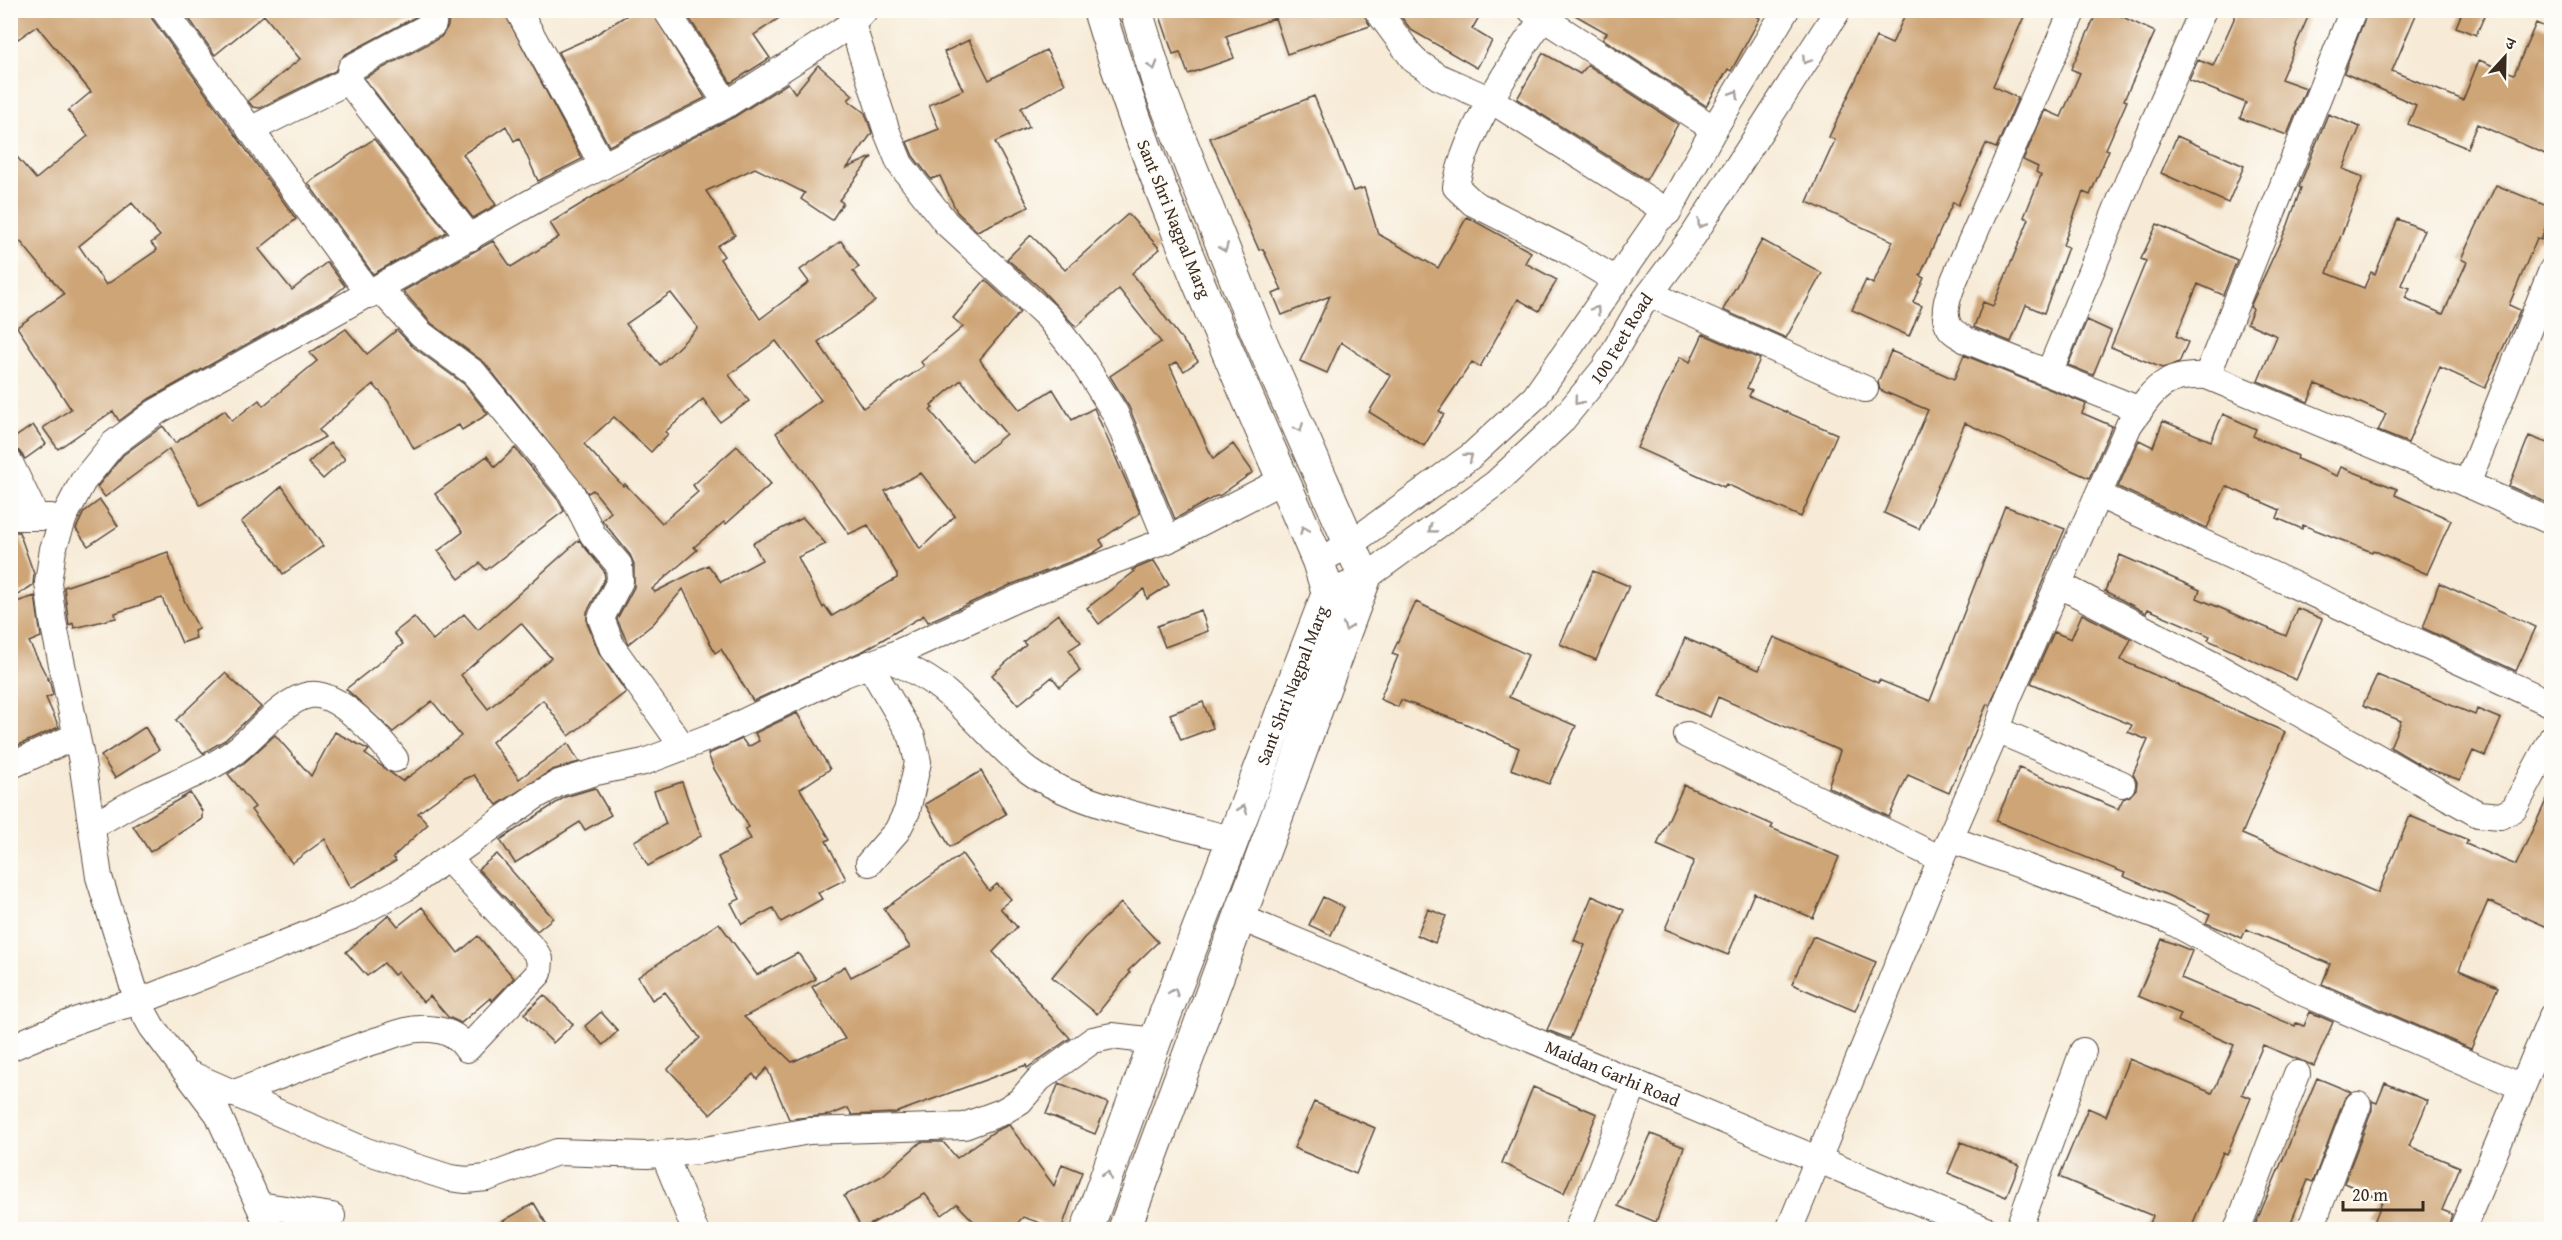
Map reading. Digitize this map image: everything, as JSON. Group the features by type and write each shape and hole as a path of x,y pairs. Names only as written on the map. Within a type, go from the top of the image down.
{"main road":[{"name":"Sant Shri Nagpal Marg","path":"1087,1230 1155,1041 1329,593 1318,561 1125,96 1099,10"},
{"name":"Sant Shri Nagpal Marg","path":"1124,1230 1365,578 1247,308 1160,89 1136,10"}],"street":[{"path":"164,10 250,130 375,292 421,334 474,373 571,492 593,535 613,556 622,574 603,609 601,618 604,632 612,647 683,747"},
{"path":"348,81 351,68 433,24 434,10"},
{"path":"518,10 603,166"},
{"path":"666,10 727,104"},
{"path":"1377,10 1414,60 1439,77 1491,100 1668,212"},
{"name":"100 Feet Road","path":"1329,593 1365,578 1497,483 1560,423 1604,369 1650,294 1693,236 1838,10"},
{"path":"2073,10 1961,264 1949,296 1945,316 1951,330 1966,340 2140,410"},
{"path":"2049,373 2134,167 2203,10"},
{"path":"2207,376 2353,10"},
{"name":"100 Feet Road","path":"1318,561 1350,545 1472,456 1535,397 1658,220 1668,212 1784,11"},
{"path":"1616,280 1566,250 1473,203 1456,187 1459,165 1491,100 1541,13 1714,129"},
{"path":"270,1230 218,1114 152,1027 138,1002 99,877 76,736 52,621 48,583 53,549 64,517 83,480 113,444 156,412 375,292 546,194 727,104 859,17 886,132 900,164 946,223 1048,317 1081,359 1115,413 1167,540"},
{"path":"250,130 348,81"},
{"path":"348,81 470,238"},
{"path":"2468,484 2552,270"},
{"path":"1650,294 1865,389"},
{"path":"1789,1230 1997,730 2008,698 2129,425 2152,393 2168,379 2186,375 2207,376 2468,484 2552,522"},
{"path":"10,463 23,517 64,517"},
{"path":"10,1048 102,1010 138,1002 353,916 404,889 534,797 559,783 596,772 644,762 683,747 1016,598 1167,540 1283,480"},
{"path":"2099,495 2552,704"},
{"path":"2060,585 2221,669 2478,814 2501,816 2514,809 2524,795 2552,738"},
{"path":"878,661 924,675 949,694 1028,770 1055,787 1159,821 1232,839"},
{"path":"869,863 897,831 902,821 910,800 918,762 912,737 878,661"},
{"path":"92,826 144,797 192,776 233,753 286,707 297,699 311,694 329,698 353,715 380,738 395,759"},
{"path":"1997,730 2122,784"},
{"path":"1688,735 1946,849 2169,920 2304,993 2520,1086"},
{"path":"10,766 76,736"},
{"path":"232,1094 353,1048 416,1028 436,1029 450,1033 462,1042 467,1050 539,973 540,959 534,950 448,859"},
{"name":"Maidan Garhi Road","path":"1239,917 1986,1230"},
{"path":"2462,1230 2520,1086 2552,1017"},
{"path":"186,1072 366,1151 450,1178 487,1178 557,1152 617,1156 664,1154 700,1151 809,1131 964,1126 1011,1107 1039,1079 1093,1040 1112,1036 1155,1041"},
{"path":"2018,1230 2083,1052"},
{"path":"2237,1230 2297,1074"},
{"path":"1577,1230 1635,1082"},
{"path":"2310,1230 2358,1105"},
{"path":"664,1154 695,1230"},
{"path":"259,1205 332,1216"}],"building":[{"path":"10,10 149,10 152,19 296,219 259,249 292,290 327,262 345,286 333,296 149,399 119,421 113,411 58,449 43,428 71,409 17,327 64,294 20,241 10,249 10,149 36,179 88,136 68,111 91,92 37,26 18,39 10,27","holes":["132,203 160,236 151,243 157,250 106,285 79,246"]},
{"path":"183,10 419,10 419,15 344,55 335,71 260,108 253,107 248,101 300,59 264,15 215,55"},
{"path":"449,10 503,10 582,159 538,181 519,138 514,141 506,126 463,154 496,205 473,218 364,78 441,37 448,26"},
{"path":"635,10 651,10 705,98 609,146 558,52 592,37"},
{"path":"684,10 791,10 754,35 770,58 731,83"},
{"path":"1158,10 1362,10 1370,26 1287,54 1275,18 1226,36 1234,58 1188,74 1180,52 1173,54"},
{"path":"1396,10 1483,10 1472,29 1492,41 1477,68 1411,30"},
{"path":"1566,10 1746,10 1760,18 1731,71 1728,69 1706,106 1603,39 1607,33"},
{"path":"1907,10 2027,10 1993,86 2018,98 1996,148 1986,144 1958,205 1953,202 1920,276 1924,278 1913,302 1922,306 1909,336 1852,310 1866,280 1873,284 1893,241 1807,202 1835,140 1829,137 1876,37 1892,44"},
{"path":"2098,10 2108,10 2155,32 2124,100 2127,101 2106,149 2109,150 2090,195 2083,192 2063,245 2068,247 2044,313 2026,305 2011,342 1974,327 1983,302 1993,306 2029,219 2024,217 2041,175 2036,172 2038,167 2023,160 2045,110 2061,117 2080,73 2071,69"},
{"path":"2238,10 2311,10 2281,79 2306,88 2287,135 2240,118 2246,103 2189,80 2198,60 2213,66"},
{"path":"2368,10 2418,10 2392,71 2463,100 2479,60 2514,74 2536,23 2552,30 2552,157 2477,124 2467,148 2408,124 2416,105 2344,73"},
{"path":"2463,10 2487,10 2476,35 2456,27"},
{"path":"969,40 989,80 1046,50 1065,84 1021,108 1029,127 995,142 1029,207 977,231 957,212 940,176 931,179 913,156 907,142 939,129 929,105 963,90 944,52"},
{"path":"1543,53 1580,74 1588,65 1678,124 1646,180 1517,99"},
{"path":"818,65 853,95 848,100 865,113 872,133 847,168 872,157 839,200 843,203 832,220 801,199 805,193 755,168 706,191 735,235 717,246 724,256 720,259 760,319 809,282 800,270 841,241 859,267 853,271 875,301 818,342 863,408 924,366 921,362 963,327 953,318 985,280 1020,312 980,359 982,363 1020,410 1053,389 1072,420 1094,408 1140,513 1100,540 1104,546 1093,553 1010,585 928,622 924,615 865,650 753,701 721,649 715,653 683,589 653,624 628,644 617,619 634,587 634,564 630,555 602,520 611,512 593,490 588,493 485,363 431,323 403,291 493,241 511,267 559,237 550,223 672,148 734,117 788,83 795,93","holes":["671,293 698,328 660,365 626,324","776,341 821,400 776,433 849,534 868,525 897,574 897,578 832,616 825,606 823,608 798,557 826,544 803,518 753,543 762,560 721,582 708,565 655,592 652,589 697,550 694,547 724,522 726,524 771,484 737,446 693,485 698,492 662,523 584,444 614,417 651,452 668,434 665,432 703,399 720,422 749,401 729,375","961,380 1006,434 972,462 930,410 933,408 931,405","921,473 955,516 920,549 885,491"]},
{"path":"1314,96 1353,191 1364,188 1378,234 1438,268 1467,217 1531,252 1525,263 1557,280 1539,311 1518,299 1480,367 1472,362 1439,411 1444,414 1424,446 1369,412 1391,376 1341,342 1327,373 1300,361 1330,296 1282,315 1273,294 1282,290 1263,249 1259,250 1210,138"},
{"path":"2328,114 2360,127 2343,169 2363,177 2327,273 2364,288 2371,272 2375,274 2398,219 2424,230 2401,285 2410,288 2405,298 2443,314 2467,262 2461,259 2496,185 2552,208 2541,240 2537,238 2509,305 2520,310 2485,388 2440,367 2408,443 2378,431 2386,414 2316,384 2308,402 2258,381 2277,336 2247,323 2253,309 2250,307 2288,225 2301,188 2299,187"},
{"path":"2177,136 2244,166 2228,203 2161,173"},
{"path":"374,139 447,232 373,274 308,183"},
{"path":"1128,214 1160,249 1132,273 1198,361 1184,371 1177,362 1170,366 1213,459 1233,444 1253,472 1219,496 1175,519 1129,407 1110,376 1161,342 1119,289 1076,327 1040,288 1007,259 1031,235 1065,270"},
{"path":"2157,224 2237,260 2223,295 2198,284 2176,336 2188,342 2179,363 2162,368 2111,347 2146,261 2141,259"},
{"path":"1762,240 1822,273 1786,338 1723,310"},
{"path":"2087,320 2111,331 2093,375 2068,365"},
{"path":"346,329 367,354 397,330 412,346 464,384 488,414 462,430 459,425 414,449 388,401 373,384 319,430 325,437 200,505 169,449 105,497 97,487 123,455 163,426 175,443 225,410 232,421 259,400 263,406 317,361 310,353"},
{"path":"1703,334 1760,359 1747,388 1752,390 1749,396 1837,434 1801,517 1726,484 1724,487 1637,448 1680,357 1690,362"},
{"path":"1891,351 1954,379 1964,355 2086,404 2082,413 2112,426 2089,478 1965,423 1919,529 1884,513 1928,410 1880,390 1878,382"},
{"path":"2223,414 2256,429 2253,436 2298,456 2297,459 2337,476 2341,467 2397,489 2395,495 2451,520 2427,574 2373,550 2372,552 2303,525 2302,529 2277,518 2280,510 2226,486 2207,528 2118,487 2139,440 2153,447 2163,421 2211,441"},
{"path":"33,425 46,444 25,459 19,451 10,448 10,441"},
{"path":"2529,436 2552,445 2552,505 2509,486"},
{"path":"330,443 345,459 323,479 308,463"},
{"path":"515,448 558,500 564,511 486,570 480,563 459,579 438,551 463,532 435,494 487,456 495,467"},
{"path":"282,486 323,546 283,574 269,552 241,522"},
{"path":"100,500 118,526 88,546 76,529 84,512"},
{"path":"2005,506 2065,529 1990,705 1987,704 1949,793 1908,775 1889,817 1828,787 1840,751 1718,697 1710,717 1660,696 1685,638 1759,670 1774,637 1878,683 1879,680 1930,701"},
{"path":"10,532 19,532 34,574 33,585 10,600"},
{"path":"579,540 604,571 605,578 587,612 587,623 600,655 626,692 569,736 543,700 492,742 519,779 568,743 579,762 552,770 497,805 474,775 465,779 418,813 428,824 393,857 396,861 351,888 325,839 292,863 251,810 255,807 228,774 243,764 275,735 311,776 335,732 369,750 365,754 402,781 461,736 432,701 393,732 346,689 403,644 394,633 414,617 433,640 464,614 478,630","holes":["521,623 551,658 488,709 461,675"]},
{"path":"168,552 184,600 199,629 194,631 196,638 182,643 162,598 115,613 116,618 74,628 73,623 69,625 64,587"},
{"path":"2120,555 2200,590 2197,598 2286,636 2297,608 2322,619 2296,680 2208,640 2210,636 2148,609 2146,613 2105,591"},
{"path":"1154,561 1169,585 1147,599 1144,589 1099,624 1087,608 1134,572 1132,570"},
{"path":"1593,571 1629,586 1596,660 1560,644"},
{"path":"2439,583 2536,627 2516,671 2423,628"},
{"path":"35,596 41,637 29,642 50,683 53,695 46,698 59,727 10,749 10,604"},
{"path":"1416,602 1528,655 1509,697 1576,726 1549,784 1511,769 1519,748 1464,723 1401,700 1398,707 1380,699 1398,656 1392,654"},
{"path":"1201,610 1208,631 1165,647 1157,626"},
{"path":"1058,614 1081,642 1069,650 1080,671 1060,687 1052,677 1018,705 992,675 1026,645 1023,642"},
{"path":"2082,614 2131,639 2121,660 2285,732 2242,834 2378,893 2410,816 2468,840 2466,844 2516,865 2552,788 2552,929 2488,901 2459,970 2498,987 2471,1049 2322,984 2330,964 2246,929 2242,938 2206,923 2210,914 2123,876 2125,873 1996,821 2019,768 2118,809 2123,799 2130,796 2136,789 2137,782 2133,774 2148,740 2128,732 2132,725 2031,683 2054,632 2071,639"},
{"path":"225,673 261,707 225,740 203,753 176,720"},
{"path":"2377,675 2475,715 2477,709 2501,719 2485,756 2473,751 2460,780 2424,767 2390,747 2401,721 2363,705"},
{"path":"1203,702 1213,728 1181,740 1170,714"},
{"path":"797,713 830,769 800,789 830,839 826,841 846,879 818,893 822,899 781,922 773,908 742,924 731,903 740,899 718,857 751,839 745,829 749,827 714,769 708,754 742,739 748,747 759,741 755,733"},
{"path":"145,727 159,750 115,778 101,756"},
{"path":"981,771 1006,814 950,847 925,804"},
{"path":"682,782 701,836 648,866 634,841 666,824 654,791"},
{"path":"1684,785 1773,825 1771,828 1839,857 1813,918 1754,893 1728,955 1665,929 1694,861 1657,845"},
{"path":"595,788 611,815 585,830 580,822 515,863 500,840 565,797"},
{"path":"190,793 202,811 202,819 150,852 133,826"},
{"path":"497,854 553,918 537,931 478,869"},
{"path":"962,854 989,891 997,884 1011,899 1000,908 1017,927 993,952 1070,1038 1027,1068 1026,1065 895,1113 852,1115 848,1108 830,1115 789,1119 767,1068 757,1079 753,1074 710,1114 668,1069 700,1038 665,992 652,1000 638,977 719,923 757,975 798,953 816,979 744,1017 792,1062 845,1039 812,987 845,966 851,977 910,947 884,909"},
{"path":"1592,896 1624,910 1570,1039 1547,1030 1585,945 1574,940"},
{"path":"1323,897 1344,907 1331,935 1309,925"},
{"path":"1121,903 1158,942 1128,971 1130,973 1097,1014 1052,977 1084,938"},
{"path":"422,907 458,953 478,936 514,978 492,1001 490,998 461,1023 448,1017 430,996 423,1002 398,972 394,975 384,963 367,976 346,952 389,915 398,926"},
{"path":"1428,909 1446,916 1435,943 1417,935"},
{"path":"1813,936 1876,962 1855,1011 1792,984"},
{"path":"2162,939 2192,951 2181,978 2295,1026 2296,1023 2304,1026 2310,1012 2333,1022 2314,1066 2263,1045 2242,1094 2251,1098 2227,1154 2223,1152 2190,1230 2147,1230 2153,1216 2059,1177 2088,1108 2106,1116 2129,1059 2212,1093 2234,1045 2178,1021 2181,1014 2138,996"},
{"path":"544,995 573,1024 553,1043 524,1014"},
{"path":"601,1012 618,1031 603,1045 585,1026"},
{"path":"2317,1078 2351,1092 2344,1100 2313,1182 2308,1180 2288,1230 2253,1230"},
{"path":"1059,1083 1108,1103 1095,1134 1046,1114"},
{"path":"2385,1083 2428,1101 2409,1146 2460,1167 2442,1210 2452,1214 2447,1230 2393,1230 2374,1222 2383,1200 2344,1183 2372,1110 2372,1101 2377,1103"},
{"path":"1533,1087 1597,1114 1564,1193 1502,1163"},
{"path":"1314,1102 1375,1128 1356,1174 1294,1148"},
{"path":"1009,1125 1054,1186 1062,1164 1082,1172 1061,1230 1023,1217 1011,1230 982,1230 957,1204 942,1215 925,1194 862,1229 844,1196 882,1176 921,1142 943,1142 957,1158 995,1131"},
{"path":"1651,1134 1684,1147 1656,1222 1618,1206"},
{"path":"1961,1142 2019,1165 2006,1197 1948,1173"},
{"path":"534,1203 550,1230 488,1230"}]}
